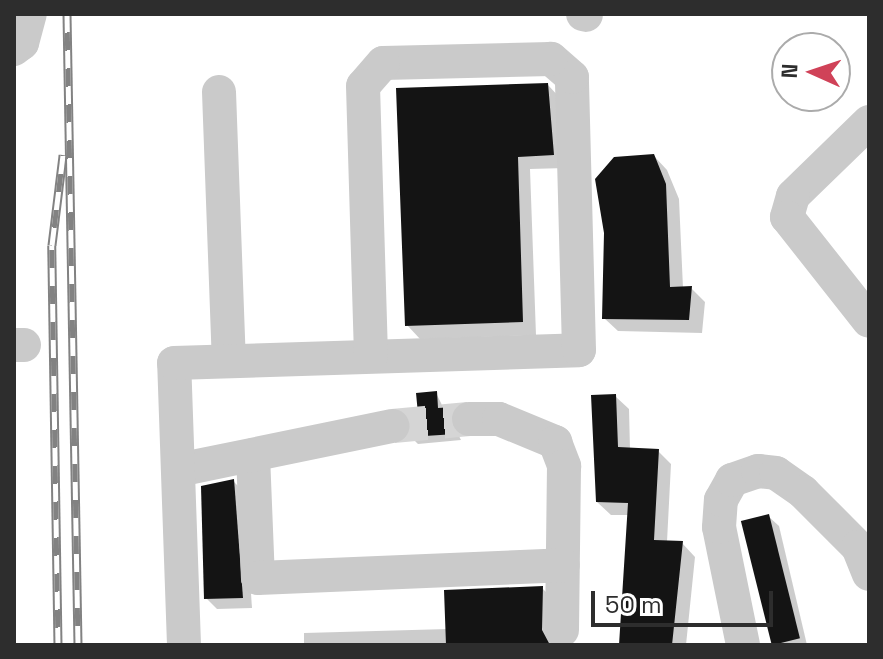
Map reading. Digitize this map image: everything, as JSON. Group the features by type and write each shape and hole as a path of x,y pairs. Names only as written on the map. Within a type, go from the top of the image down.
{"street":[{"path":"14,49 22,43 30,14"},
{"path":"184,645 174,363 579,350 572,77 551,59 383,63 363,86 371,356"},
{"path":"219,92 229,361"},
{"path":"869,122 793,196 787,217 869,321"},
{"path":"469,419 499,419 555,442 564,466 562,630"},
{"path":"178,470 393,426"},
{"path":"253,455 258,578 563,565"},
{"path":"743,645 719,527 721,500 732,480 758,471 776,473 803,492 858,547 869,574"}],"building":[{"path":"548,83 554,155 518,157 523,322 405,326 396,88"},
{"path":"654,154 666,184 670,287 692,286 689,320 602,319 604,233 595,179 614,157"},
{"path":"437,391 438,408 454,407 449,420 456,434 409,437 409,415 418,414 416,393"},
{"path":"616,394 618,447 659,449 654,540 683,541 672,645 619,645 628,503 596,502 591,395"},
{"path":"234,479 243,598 204,599 201,486"},
{"path":"769,514 800,638 772,645 741,521"},
{"path":"543,586 542,630 550,645 446,645 444,590"}],"tunnel":[{"path":"393,426 469,419"}],"railway":[{"path":"67,14 78,645"},
{"path":"58,645 52,245 63,155"}]}
